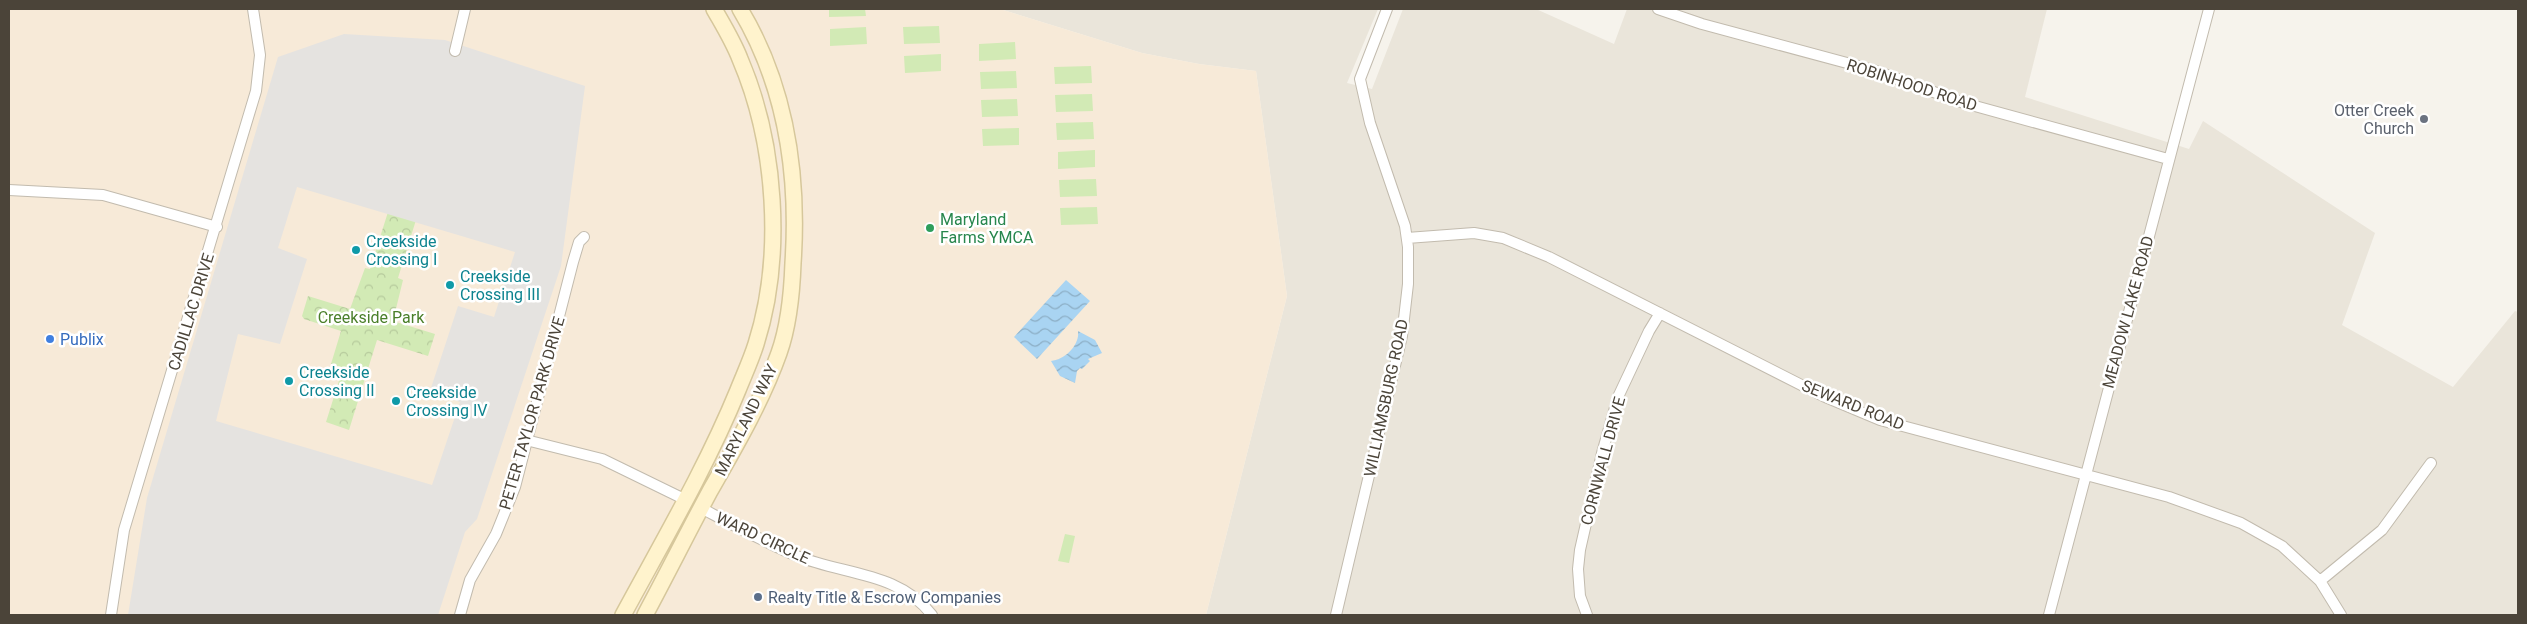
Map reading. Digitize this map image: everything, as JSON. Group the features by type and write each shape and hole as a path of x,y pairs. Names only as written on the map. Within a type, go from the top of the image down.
{"main road":[{"name":"MARYLAND WAY","path":"623,615 686,500 726,419 756,345 766,305 773,233 768,161 756,104 740,58 714,9"},
{"name":"MARYLAND WAY","path":"645,615 701,508 744,432 779,352 791,292 795,234 794,176 786,128 779,98 753,32 740,9"},
{"path":"732,42 753,32"},
{"path":"762,133 786,128"},
{"path":"756,345 779,352"},
{"path":"686,500 701,508"}],"street":[{"name":"CADILLAC DRIVE","path":"111,615 124,530 217,227 258,80 259,46 253,9"},
{"path":"455,51 465,9"},
{"name":"WILLIAMSBURG ROAD","path":"1336,615 1402,336 1408,284 1406,238 1393,187 1370,123 1360,79 1387,9"},
{"name":"ROBINHOOD ROAD","path":"1658,9 1702,24 1873,70 1964,103 2168,159"},
{"name":"MEADOW LAKE ROAD","path":"2050,615 2168,159 2209,9"},
{"path":"9,190 103,194 217,227"},
{"name":"SEWARD ROAD","path":"1406,238 1474,233 1503,238 1549,257 1825,397 1880,420 2087,476 2169,496 2241,523 2282,546 2320,581 2341,615"},
{"name":"PETER TAYLOR PARK DRIVE","path":"460,615 470,580 496,534 515,487 573,262 579,242 584,237"},
{"name":"CORNWALL DRIVE","path":"1587,615 1580,596 1578,570 1602,453 1618,397 1645,339 1660,313"},
{"path":"526,440 602,459 686,500"},
{"path":"2320,581 2382,530 2431,463"},
{"name":"WARD CIRCLE","path":"701,508 799,557 889,582 918,600 932,615"}],"shaded area":[{"path":"9,9 1000,9 1142,53 1199,64 1256,71 1287,296 1206,615 9,615"},
{"path":"1000,9 1378,9 1347,83 1372,89 1403,9 1536,9 1614,44 1627,9 2047,9 2025,97 2189,149 2203,121 2375,233 2342,325 2453,387 2515,311 2518,312 2518,615 1206,615 1287,296 1256,71 1199,64 1142,53"},
{"path":"344,34 445,40 585,86 561,266 477,519 465,532 438,615 128,615 147,498 278,57","holes":["297,187 515,252 494,317 458,306 430,391 460,402 432,485 216,421 238,334 280,344 307,259 278,248"]}],"green space":[{"path":"829,9 865,9 866,16 829,17"},
{"path":"939,26 940,43 904,44 903,27"},
{"path":"866,27 867,44 830,46 830,29"},
{"path":"1015,42 1016,59 979,61 979,44"},
{"path":"941,54 941,71 905,73 904,56"},
{"path":"1091,66 1092,83 1055,84 1054,67"},
{"path":"1016,71 1017,88 981,89 980,72"},
{"path":"1092,94 1093,111 1056,112 1055,95"},
{"path":"1017,99 1018,116 982,117 981,100"},
{"path":"1093,122 1094,139 1057,140 1056,123"},
{"path":"1019,128 1019,145 983,146 982,129"},
{"path":"1095,150 1095,167 1058,169 1058,152"},
{"path":"1096,179 1097,196 1060,197 1059,180"},
{"path":"1097,207 1098,224 1061,225 1060,208"},
{"name":"Creekside Park","path":"388,212 416,220 398,278 403,280 393,321 435,334 428,356 377,340 349,430 326,422 343,368 331,364 341,331 304,319 302,316 308,296 350,309 365,268 370,269"},
{"path":"1065,534 1075,536 1069,563 1058,561"}],"water":[{"path":"1066,280 1090,301 1037,359 1014,337"},
{"path":"1078,331 1095,340 1102,353 1088,359 1090,361 1077,371 1075,383 1060,376 1051,361 1061,358 1070,351 1077,341"}],"place":[{"name":"Otter Creek Church","path":"2424,119"},
{"name":"Maryland Farms YMCA","path":"930,228"},
{"name":"Creekside Crossing I","path":"356,250"},
{"name":"Creekside Crossing III","path":"450,285"},
{"name":"Publix","path":"50,339"},
{"name":"Creekside Crossing II","path":"289,381"},
{"name":"Creekside Crossing IV","path":"396,401"},
{"name":"Realty Title & Escrow Companies","path":"758,597"}]}
